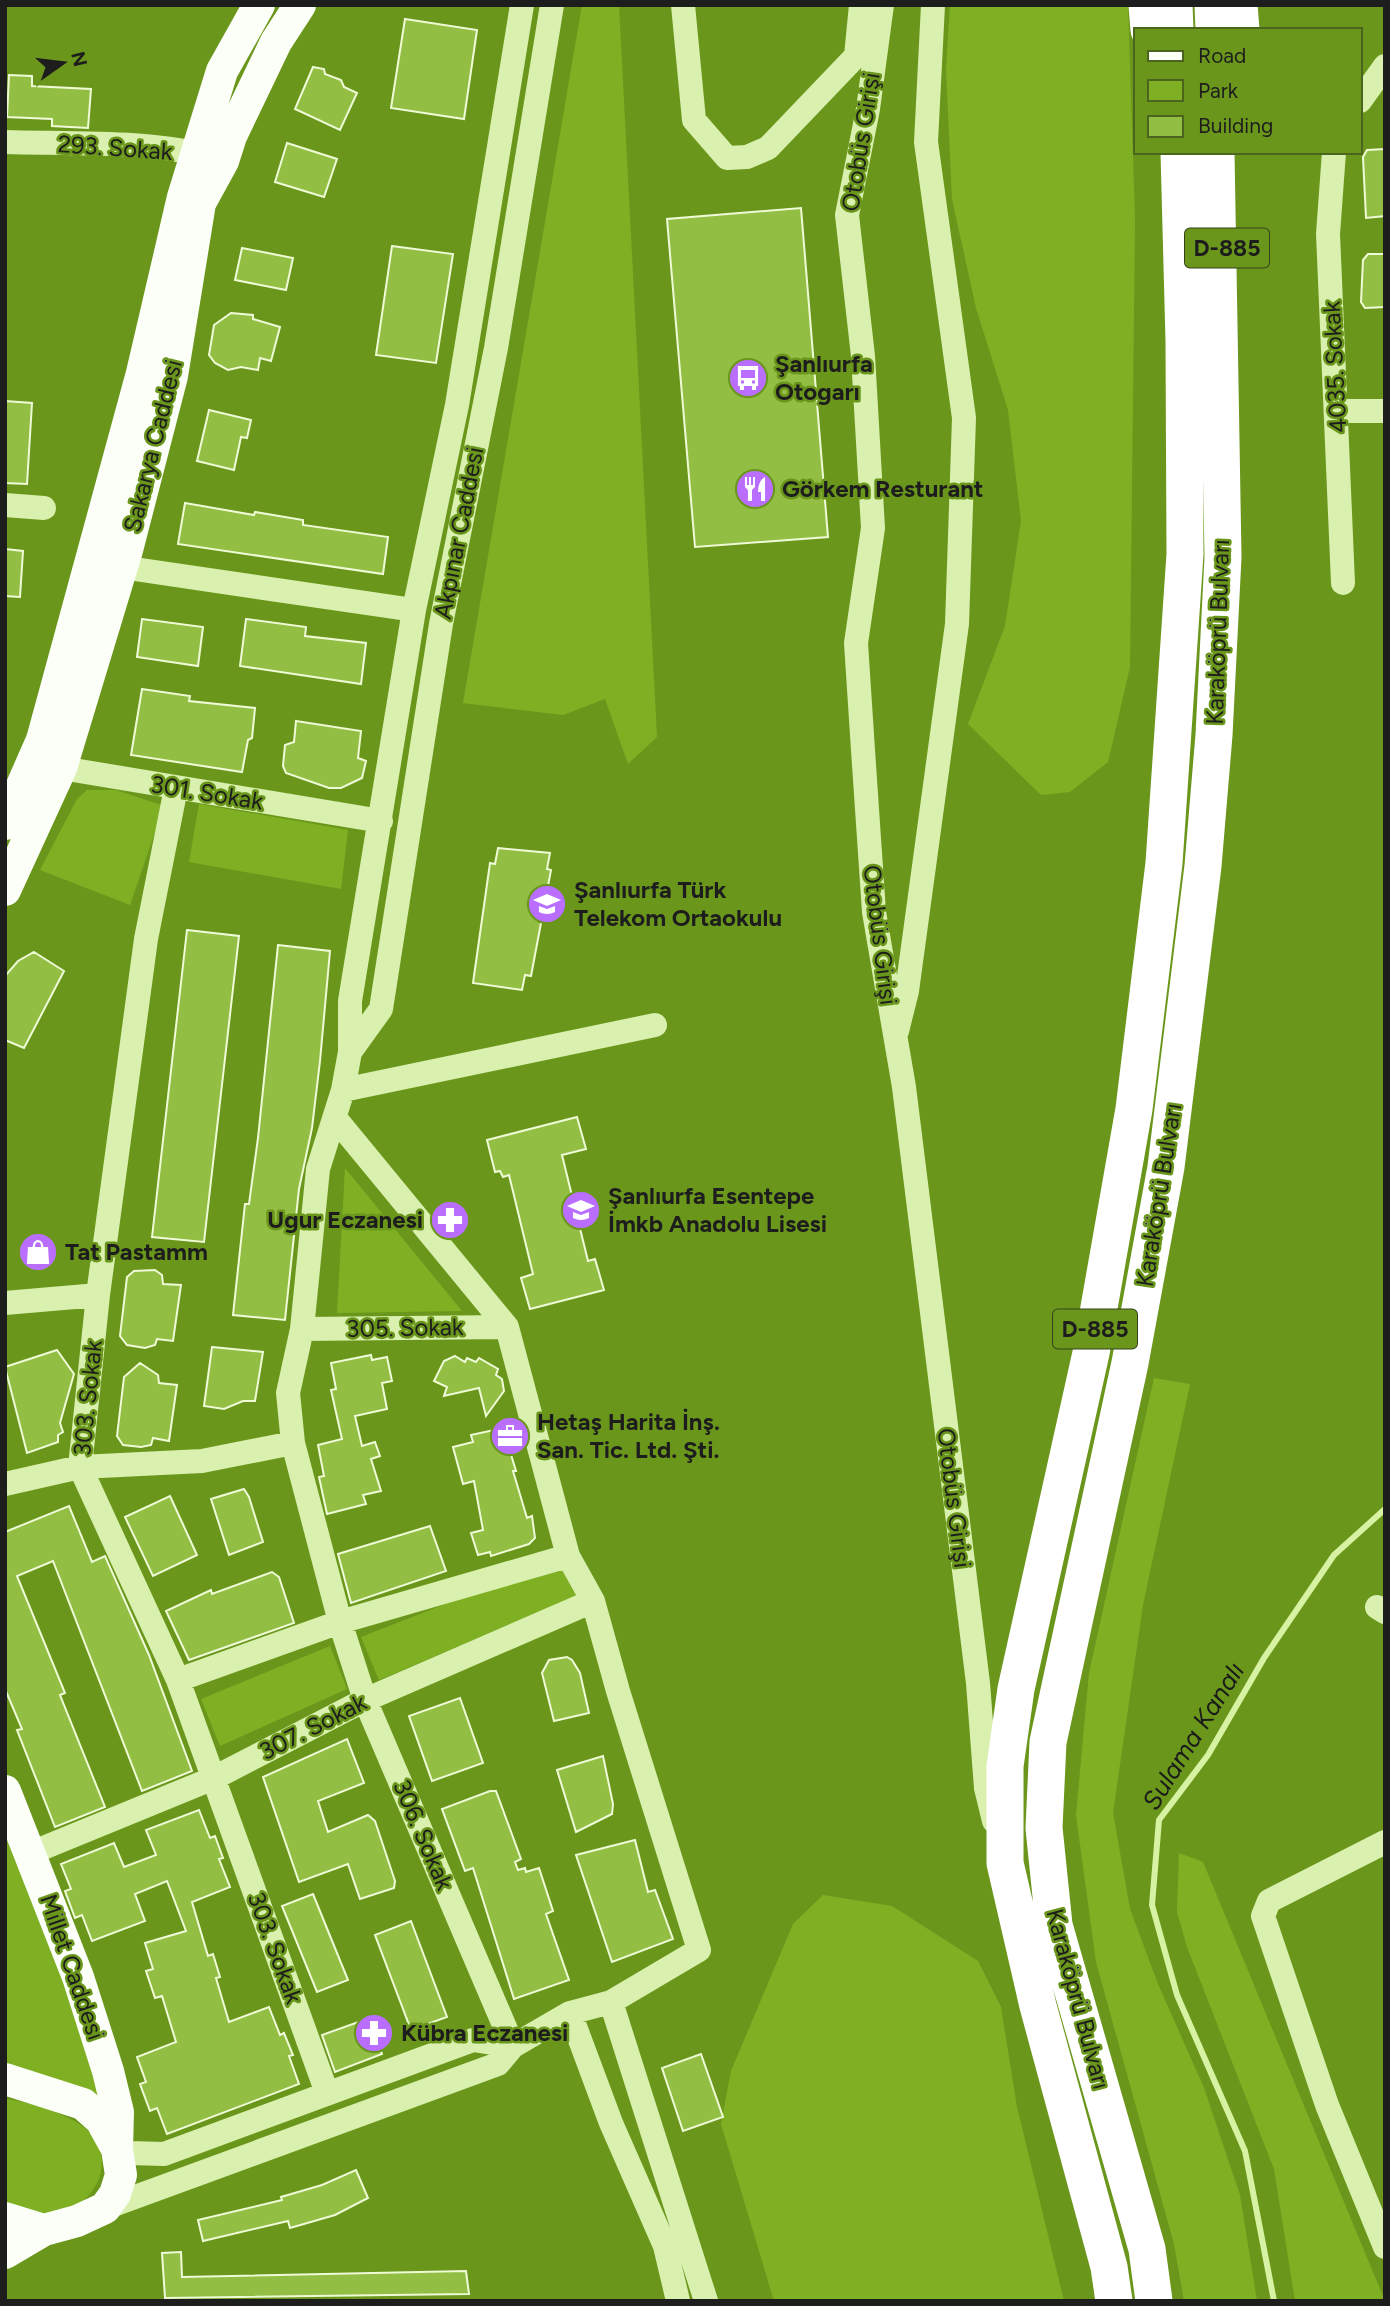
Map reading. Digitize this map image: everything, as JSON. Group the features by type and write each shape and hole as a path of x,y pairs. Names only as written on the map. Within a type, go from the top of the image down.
{"highway":[{"path":"1147,5 1149,28"},
{"path":"1174,5 1175,28"},
{"path":"1213,5 1214,28"},
{"path":"1240,5 1241,28"},
{"name":"D-885","path":"1158,154 1202,342"},
{"name":"Karaköprü Bulvarı","path":"1154,2301 1147,2249 1054,1925 1044,1828 1048,1742 1130,1363 1166,1167 1189,998 1214,735 1222,571 1202,342 1179,154"},
{"name":"Karaköprü Bulvarı","path":"1114,2301 1109,2267 1038,2006 1005,1863 1005,1766 1016,1689 1091,1353 1134,1109 1150,993 1165,849 1216,154"},
{"name":"D-885","path":"1202,342 1235,154"}],"main road":[{"name":"Sakarya Caddesi","path":"5,890 47,765 121,567 172,376 222,71 259,5"},
{"name":"Sakarya Caddesi","path":"5,824 47,765 41,740 142,373 210,157 232,136 276,42 300,5"},
{"name":"Millet Caddesi","path":"5,1791 78,1978 108,2071 118,2112 117,2149 121,2175 115,2194 104,2208"},
{"path":"5,2079 83,2104 101,2120 117,2149"},
{"path":"5,2253 44,2230 77,2221 104,2208"},
{"path":"5,2218 44,2230"}],"street":[{"name":"Akpınar Caddesi","path":"293,1443 288,1393 302,1329 318,1169 343,1090 350,1052 350,1001 414,610 457,405 522,5"},
{"name":"Akpınar Caddesi","path":"350,1052 381,1009 441,624 496,348 552,5"},
{"path":"689,6 694,120 727,158 747,157 768,148 856,56 861,5"},
{"name":"Otobüs Girişi","path":"882,5 868,108 847,215 863,356 873,528 856,643 874,912 904,1087 978,1683 986,1788 1005,1863"},
{"path":"895,1038 907,991 957,624 964,418 926,142 933,5"},
{"path":"1362,98 1385,66"},
{"name":"293. Sokak","path":"5,142 210,157"},
{"name":"4035. Sokak","path":"1334,154 1328,234 1343,583"},
{"path":"1337,411 1385,411"},
{"path":"5,505 44,508"},
{"path":"121,567 414,610"},
{"name":"301. Sokak","path":"47,765 381,821"},
{"name":"303. Sokak","path":"176,788 146,939 98,1295 80,1467 178,1680 327,2094"},
{"path":"343,1090 655,1025"},
{"path":"104,2208 498,2064 513,2046 570,2013 611,2002 699,1950 618,1691 593,1601 568,1556 508,1327 335,1118"},
{"path":"5,1303 98,1295"},
{"name":"305. Sokak","path":"302,1329 508,1327"},
{"path":"5,1484 80,1467 202,1461 293,1443"},
{"name":"306. Sokak","path":"293,1443 340,1622 365,1700 513,2046"},
{"path":"178,1680 340,1622 568,1556"},
{"name":"307. Sokak","path":"31,1853 214,1778 365,1700 593,1601"},
{"path":"1385,1842 1269,1900 1263,1916 1328,2105 1385,2247"},
{"path":"611,2002 706,2301"},
{"path":"570,2013 611,2123 665,2246 678,2301"},
{"path":"117,2149 129,2153 164,2154 473,2040 513,2046"}],"green space":[{"path":"582,5 619,5 657,737 628,764 605,699 563,715 463,703"},
{"path":"950,5 1128,5 1135,220 1130,667 1108,762 1070,792 1041,795 968,724 1005,626 1021,521 1008,410 976,308 952,199 946,70"},
{"path":"87,790 116,790 164,806 130,905 40,870 77,799"},
{"path":"199,804 348,830 341,889 189,862"},
{"path":"345,1168 462,1311 337,1313"},
{"path":"1154,1378 1190,1384 1143,1605 1113,1813 1130,1909 1158,1984 1204,2088 1240,2195 1257,2301 1184,2301 1174,2244 1096,1962 1076,1815 1089,1673"},
{"path":"568,1556 581,1594 379,1680 361,1637"},
{"path":"330,1646 347,1689 220,1746 201,1699"},
{"path":"5,1828 82,2031 102,2099 5,2070"},
{"path":"1179,1853 1203,1862 1385,2301 1295,2301 1274,2169 1187,1947 1177,1912"},
{"path":"823,1895 892,1906 978,1961 1001,2007 1017,2107 1064,2301 774,2301 721,2124 731,2071 793,1924"},
{"path":"5,2099 58,2113 85,2128 96,2141 101,2156 97,2184 77,2206 63,2213 42,2216 5,2206"}],"building":[{"path":"405,19 477,30 464,119 391,108"},
{"path":"313,67 324,69 325,74 341,80 344,87 357,93 340,130 295,109"},
{"path":"9,75 32,76 32,86 91,89 88,128 52,126 52,119 7,117"},
{"path":"287,143 337,159 324,197 275,182"},
{"path":"1385,149 1385,216 1366,218 1363,157 1367,150"},
{"name":"Şanlıurfa Otogarı","path":"801,208 828,537 695,547 667,219"},
{"path":"392,246 453,254 436,363 376,355"},
{"path":"242,248 293,258 286,290 235,280"},
{"path":"1368,254 1385,254 1385,307 1365,308 1361,302 1363,260"},
{"path":"231,313 253,315 253,319 280,327 271,361 260,358 258,370 241,367 228,370 215,363 209,355 214,325"},
{"path":"5,401 32,403 27,484 5,483"},
{"path":"209,410 251,420 247,438 241,437 234,470 197,461"},
{"path":"185,503 303,520 303,525 388,537 383,574 178,544"},
{"path":"5,549 23,551 20,597 5,596"},
{"path":"142,619 203,627 198,666 137,657"},
{"path":"246,619 306,627 305,636 366,643 361,684 240,666"},
{"path":"142,689 190,696 189,701 255,708 252,738 248,740 242,772 131,755"},
{"path":"296,721 361,731 358,758 366,761 362,778 341,788 329,788 286,773 283,766 285,745 294,742"},
{"path":"498,848 550,853 547,869 551,870 531,976 525,975 522,990 473,983 490,863 495,864"},
{"path":"187,930 239,936 204,1242 152,1237"},
{"path":"278,945 330,951 312,1128 299,1189 285,1320 233,1315 245,1204 249,1204 258,1138"},
{"path":"34,952 64,971 24,1048 5,1040 5,976 18,961"},
{"path":"577,1117 586,1149 562,1155 588,1261 595,1259 604,1290 530,1309 521,1278 533,1274 509,1175 503,1177 500,1171 495,1172 487,1140"},
{"path":"155,1270 162,1275 163,1284 181,1285 173,1341 157,1339 155,1345 145,1348 127,1345 120,1336 127,1277 134,1271"},
{"path":"212,1347 263,1352 255,1401 243,1401 224,1409 204,1406"},
{"path":"57,1350 74,1374 60,1423 63,1432 58,1435 58,1442 27,1453 5,1367"},
{"path":"371,1355 372,1360 387,1357 392,1381 382,1383 387,1409 355,1416 362,1446 375,1442 380,1456 371,1459 381,1491 363,1495 366,1504 327,1514 319,1477 324,1476 318,1445 342,1439 331,1390 336,1389 331,1363"},
{"path":"455,1356 465,1362 467,1358 476,1362 479,1358 498,1369 496,1375 502,1379 504,1391 486,1416 479,1388 444,1396 447,1387 434,1381 444,1361"},
{"path":"140,1363 158,1375 159,1383 177,1385 169,1441 153,1438 151,1445 141,1447 123,1445 117,1436 124,1377"},
{"path":"494,1430 506,1438 527,1518 532,1516 535,1538 529,1544 491,1556 490,1552 478,1555 471,1533 483,1530 474,1481 463,1484 453,1447 473,1442 471,1435"},
{"path":"244,1489 263,1542 229,1555 211,1499"},
{"path":"170,1496 197,1555 153,1576 125,1517"},
{"path":"69,1506 92,1562 105,1556 149,1655 192,1771 142,1791 53,1561 17,1576 65,1693 60,1695 105,1807 55,1827 17,1730 22,1729 5,1689 5,1532"},
{"path":"430,1526 446,1571 351,1603 338,1554"},
{"path":"272,1572 279,1577 294,1623 189,1660 166,1611 211,1590 212,1594"},
{"path":"567,1657 580,1673 589,1713 554,1721 542,1673 549,1660"},
{"path":"460,1698 483,1763 432,1781 409,1716"},
{"path":"347,1739 364,1783 318,1801 328,1832 368,1815 375,1821 395,1881 394,1888 360,1899 348,1864 299,1882 263,1777"},
{"path":"603,1756 613,1804 612,1814 576,1832 557,1770"},
{"path":"496,1791 521,1859 515,1862 518,1870 525,1868 526,1872 539,1868 553,1911 546,1914 569,1980 514,1999 473,1868 465,1871 442,1809"},
{"path":"199,1810 210,1838 215,1836 223,1858 219,1859 230,1887 192,1902 208,1956 213,1954 220,1977 216,1978 229,2022 269,2007 280,2035 284,2033 293,2055 289,2056 299,2084 167,2134 157,2108 150,2111 140,2084 146,2082 137,2057 176,2042 162,1996 155,1998 146,1971 153,1969 145,1943 186,1931 167,1881 135,1894 145,1921 92,1941 82,1915 75,1918 65,1891 71,1889 61,1864 114,1843 124,1867 156,1855 146,1830"},
{"path":"635,1840 648,1892 655,1890 673,1939 612,1962 576,1855"},
{"path":"313,1894 348,1980 317,1992 282,1906"},
{"path":"411,1921 447,2017 411,2030 375,1935"},
{"path":"364,2020 370,2036 375,2035 382,2054 335,2072 322,2035"},
{"path":"701,2054 723,2117 683,2131 662,2068"},
{"path":"356,2170 368,2198 335,2215 290,2228 288,2221 203,2241 198,2220 282,2200 281,2197 322,2185"},
{"path":"181,2252 182,2277 466,2271 469,2294 165,2298 162,2253"}],"waterway":[{"name":"Sulama Kanalı","path":"1274,2301 1245,2151 1177,1995 1152,1905 1159,1820 1208,1755 1264,1658 1334,1555 1385,1509"}],"place":[{"name":"Şanlıurfa Otogarı","path":"748,378"},
{"name":"Görkem Resturant","path":"755,489"},
{"name":"Şanlıurfa Türk Telekom Ortaokulu","path":"547,904"},
{"name":"Şanlıurfa Esentepe İmkb Anadolu Lisesi","path":"581,1210"},
{"name":"Ugur Eczanesi","path":"450,1220"},
{"name":"Tat Pastamm","path":"38,1252"},
{"name":"Hetaş Harita İnş. San. Tic. Ltd. Şti.","path":"510,1436"},
{"name":"Kübra Eczanesi","path":"374,2033"}]}
